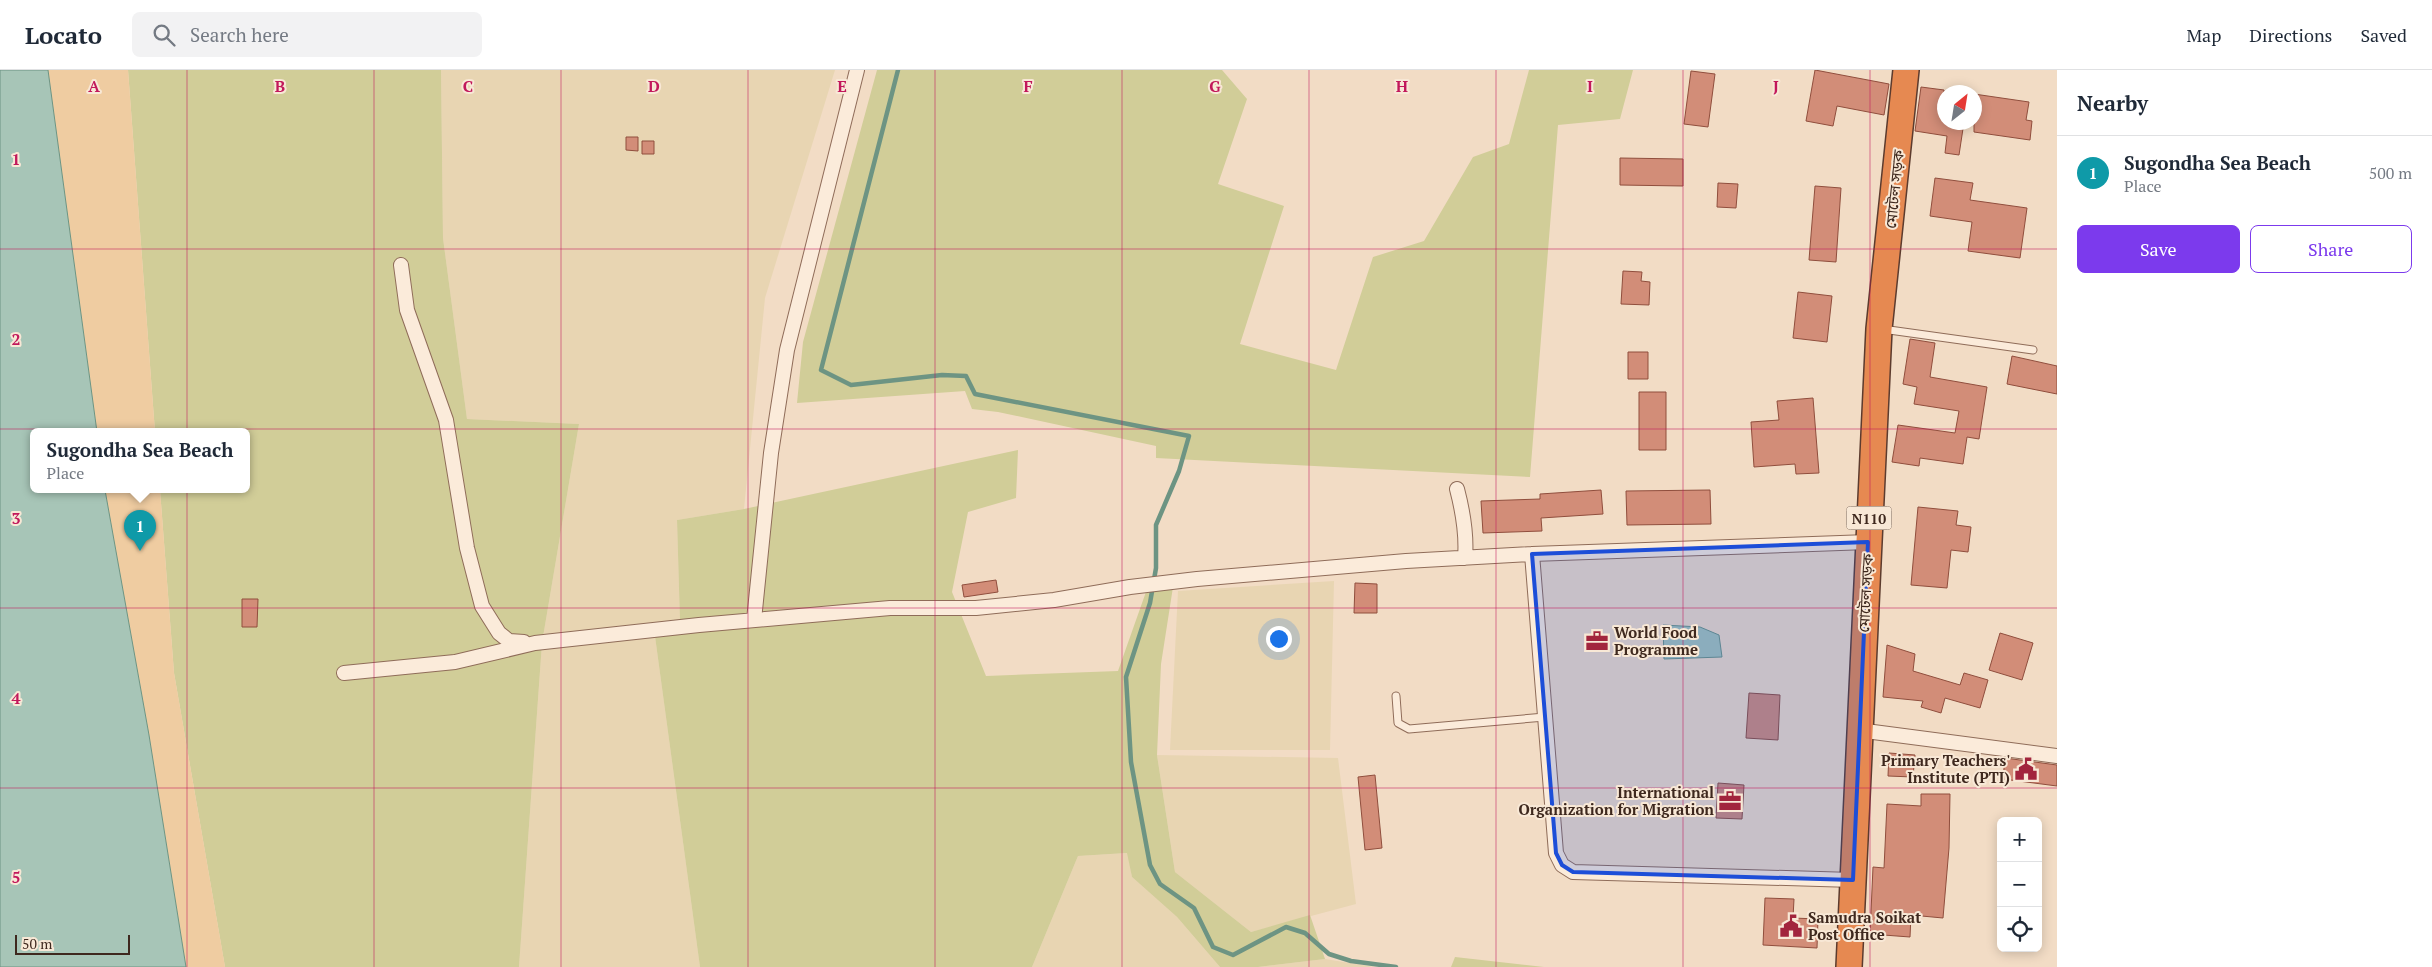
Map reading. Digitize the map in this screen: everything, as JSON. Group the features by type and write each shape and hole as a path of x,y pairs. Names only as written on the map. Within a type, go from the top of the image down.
{"highway":[{"name":"মোটেল সড়ক","path":"1849,967 1858,730 1879,329 1906,70"}],"street":[{"path":"754,620 771,453 787,350 857,70"},
{"path":"401,265 406,310 446,420 467,548 482,606 499,633 508,641 535,644"},
{"path":"1457,489 1464,514 1465,558"},
{"path":"344,673 455,662 535,644 754,620 890,608 976,608 1054,600 1130,587 1197,579 1532,554 1868,542"},
{"path":"1532,554 1556,854 1562,865 1573,872 1853,880"},
{"path":"1858,730 2057,756"}],"lane":[{"path":"1879,329 2033,350"},
{"path":"1396,696 1398,723 1402,727 1409,729 1546,717"}],"highlighted area":[{"path":"1868,542 1853,880 1573,872 1562,865 1556,853 1532,554"}],"shaded area":[{"path":"0,70 48,70 96,428 30,428 30,493 106,493 149,735 186,967 0,967"},
{"path":"128,70 441,70 443,238 467,419 579,424 542,643 519,967 225,967 174,673 160,493 250,493 250,428 155,428"},
{"path":"441,70 835,70 765,298 744,509 677,520 680,624 654,629 700,967 519,967 542,643 579,424 467,419 443,238"},
{"path":"877,70 1222,70 1247,99 1218,184 1284,206 1240,344 1336,370 1373,257 1424,241 1473,157 1509,144 1529,70 1633,70 1620,119 1558,125 1530,477 1156,458 1156,446 998,412 972,409 965,391 797,403 803,342"},
{"path":"1018,450 1016,498 968,512 952,592 986,676 1118,671 1147,589 1173,587 1161,664 1157,755 1175,872 1251,932 1310,915 1325,959 1258,967 1220,967 1177,917 1132,877 1127,853 1078,856 1032,967 700,967 654,629 680,623 677,520 744,509"},
{"path":"1334,581 1330,750 1170,750 1178,591"},
{"path":"1663,625 1700,627 1719,635 1722,657 1664,659"},
{"path":"1157,755 1338,758 1356,904 1251,932 1175,872"},
{"path":"1128,853 1132,877 1177,917 1220,967 1032,967 1078,856"},
{"path":"1455,957 1544,967 1451,967"},
{"path":"1325,959 1375,967 1258,967"}],"sand":[{"path":"48,70 128,70 155,428 96,428"},
{"path":"106,493 160,493 174,673 225,967 186,967 149,735"}],"building":[{"path":"1815,70 1889,84 1884,115 1837,106 1833,126 1806,121"},
{"path":"1691,71 1715,74 1708,127 1684,124"},
{"path":"1921,87 1937,89 1937,130 1963,130 1959,155 1945,153 1947,136 1915,131"},
{"path":"1982,95 2029,102 2026,120 2032,121 2030,140 1974,132 1974,130 1982,130"},
{"path":"626,137 638,137 638,151 626,150"},
{"path":"642,141 654,141 654,154 642,154"},
{"path":"1620,158 1683,159 1683,186 1620,185"},
{"path":"1935,178 1973,183 1970,200 2027,208 2020,258 1968,251 1972,222 1930,216"},
{"path":"1718,183 1738,184 1736,208 1717,207"},
{"path":"1815,186 1841,188 1836,262 1809,260"},
{"path":"1623,271 1642,272 1641,281 1650,282 1649,305 1621,304"},
{"path":"1798,292 1832,296 1827,342 1793,338"},
{"path":"1910,339 1935,343 1930,377 1987,387 1979,439 1967,437 1963,464 1920,458 1919,466 1892,462 1898,425 1955,433 1959,411 1914,404 1917,387 1903,384"},
{"path":"1628,352 1648,352 1648,379 1628,379"},
{"path":"2012,356 2057,366 2057,394 2007,384"},
{"path":"1639,392 1666,392 1666,450 1639,450"},
{"path":"1813,398 1819,473 1796,474 1795,464 1754,467 1751,422 1779,420 1777,401"},
{"path":"1601,490 1603,514 1541,518 1542,531 1483,533 1481,501 1540,499 1540,494"},
{"path":"1710,490 1711,524 1627,525 1626,491"},
{"path":"1918,507 1958,511 1956,525 1971,527 1968,552 1951,550 1947,588 1911,585"},
{"path":"996,580 998,592 964,597 962,585"},
{"path":"1355,583 1377,584 1377,613 1354,613"},
{"path":"242,599 258,599 257,627 242,627"},
{"path":"2000,633 2033,643 2022,680 1989,670"},
{"path":"1887,645 1915,654 1913,671 1960,685 1964,673 1988,680 1980,708 1945,698 1941,713 1921,707 1923,701 1883,697"},
{"path":"1749,693 1780,695 1778,740 1746,738"},
{"path":"1889,753 1915,755 1913,777 1888,776"},
{"name":"Primary Teachers' Institute (PTI)","path":"2005,758 2057,765 2057,786 2003,779"},
{"path":"1375,775 1382,848 1365,850 1358,777"},
{"name":"International Organization for Migration","path":"1718,783 1744,785 1742,819 1716,818"},
{"path":"1921,794 1950,794 1949,848 1943,918 1911,915 1910,937 1870,934 1873,867 1884,868 1887,804 1921,806"},
{"name":"Samudra Soikat Post Office","path":"1765,898 1794,899 1793,918 1818,919 1817,948 1763,945"}],"waterway":[{"path":"898,70 821,370 851,385 942,375 966,376 975,394 1189,436 1179,471 1156,525 1156,568 1150,603 1126,677 1131,762 1150,865 1160,884 1194,908 1213,947 1233,955 1286,927 1305,933 1329,954 1351,961 1396,967"}],"place":[{"name":"Sugondha Sea Beach","path":"140,551"},
{"name":"World Food Programme","path":"1597,641"},
{"name":"Primary Teachers' Institute (PTI)","path":"2026,769"},
{"name":"International Organization for Migration","path":"1730,801"},
{"name":"Samudra Soikat Post Office","path":"1791,926"}]}
